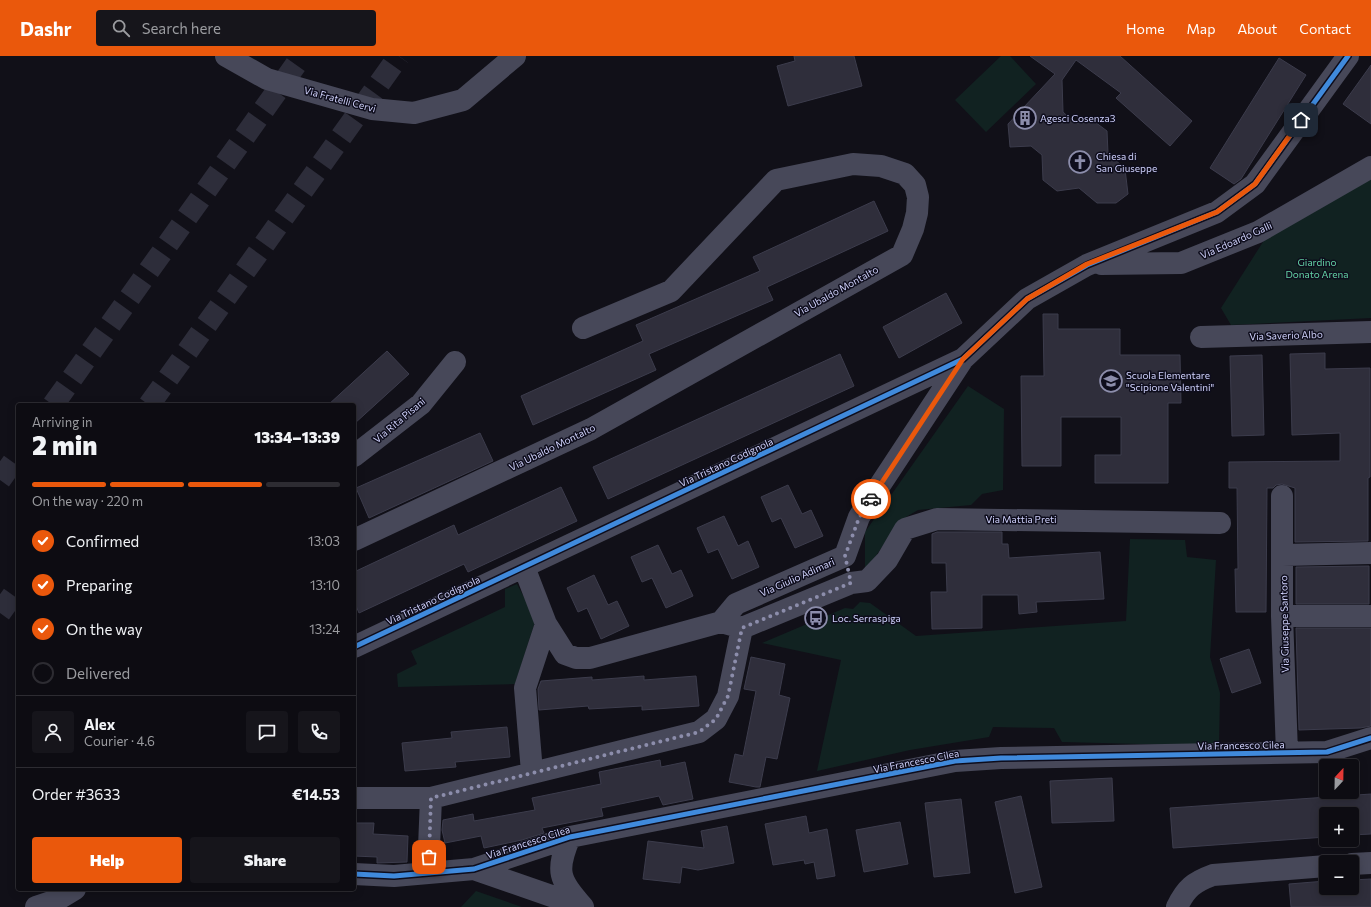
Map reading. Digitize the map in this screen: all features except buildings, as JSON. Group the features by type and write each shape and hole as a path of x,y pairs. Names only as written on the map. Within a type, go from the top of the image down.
{"street":[{"name":"Via Fratelli Cervi","path":"226,56 268,79 372,109 414,113 463,100 515,56"},
{"name":"Via Tristano Codignola","path":"356,645 963,359 1027,299 1087,264 1217,212 1255,184 1348,56"},
{"name":"Via Ubaldo Montalto","path":"356,539 591,429 902,255 913,230 917,213 918,197 915,185 905,174 881,166 867,164 853,164 776,180 671,290 583,328"},
{"name":"Via Edoardo Galli","path":"1087,264 1181,263 1258,232 1371,167"},
{"name":"Via Saverio Albo","path":"1201,338 1371,332"},
{"name":"Via Giulio Adimari","path":"720,622 736,604 845,556 859,518 963,359"},
{"name":"Via Rita Pisani","path":"356,454 421,404 455,362"},
{"name":"Via Giuseppe Santoro","path":"1282,496 1282,616 1287,753"},
{"name":"Via Mattia Preti","path":"742,628 851,583 867,581 887,560 905,529 937,519 1220,523"},
{"path":"1283,555 1371,553"},
{"path":"845,556 851,583"},
{"path":"356,798 431,798 699,732 716,719 728,696 742,628 720,622 590,658 576,658 565,654 546,624 524,567"},
{"path":"1282,616 1371,616"},
{"path":"532,772 526,688 546,624"},
{"name":"Via Francesco Cilea","path":"474,869 570,837 955,761 1009,758 1327,752 1371,738"},
{"path":"428,872 431,798"},
{"path":"570,837 562,856 561,869 565,886 583,907"},
{"path":"1359,864 1371,863"},
{"path":"1177,907 1188,889 1200,880 1214,875 1319,867"},
{"path":"356,874 394,876 474,869 583,907"},
{"path":"36,907 57,900 72,891"}],"green space":[{"path":"1001,56 1010,56 1036,84 986,132 955,100"},
{"name":"Giardino Donato Arena","path":"1371,176 1371,318 1231,325 1221,308 1268,234"},
{"path":"968,386 1004,409 1003,490 982,494 971,505 918,510 906,517 884,544 865,572 865,532"},
{"path":"1130,539 1185,540 1187,557 1216,560 1210,657 1220,693 1219,746 1062,742 1054,728 993,727 989,737 910,750 817,771 841,660 762,643 845,608 853,609 860,602 870,603 916,636 1126,621"},
{"path":"517,584 535,618 535,622 515,684 398,687 397,674 417,664 411,651 505,607 505,589"},
{"path":"476,891 522,907 461,907"}],"tunnel":[{"path":"54,403 302,56"},
{"path":"150,403 399,56"},
{"path":"0,480 16,458"},
{"path":"0,613 16,591"}],"cycle path":[{"path":"356,646 963,359 1027,299 1087,265 1217,212 1255,184 1348,56"},
{"path":"356,874 394,876 474,869 570,837 955,761 1001,758 1327,752 1371,738"}],"way so far":[{"path":"429,857 431,798 699,732 716,719 728,696 742,628 851,583 845,556 859,518 871,499"}],"place":[{"name":"Agesci Cosenza3","path":"1025,118"},
{"name":"Chiesa di San Giuseppe","path":"1080,162"},
{"name":"Scuola Elementare \"Scipione Valentini\"","path":"1111,381"},
{"name":"Loc. Serraspiga","path":"816,618"}],"route":[{"path":"871,499 963,359 1027,299 1087,264 1217,212 1255,184 1301,120"}]}
